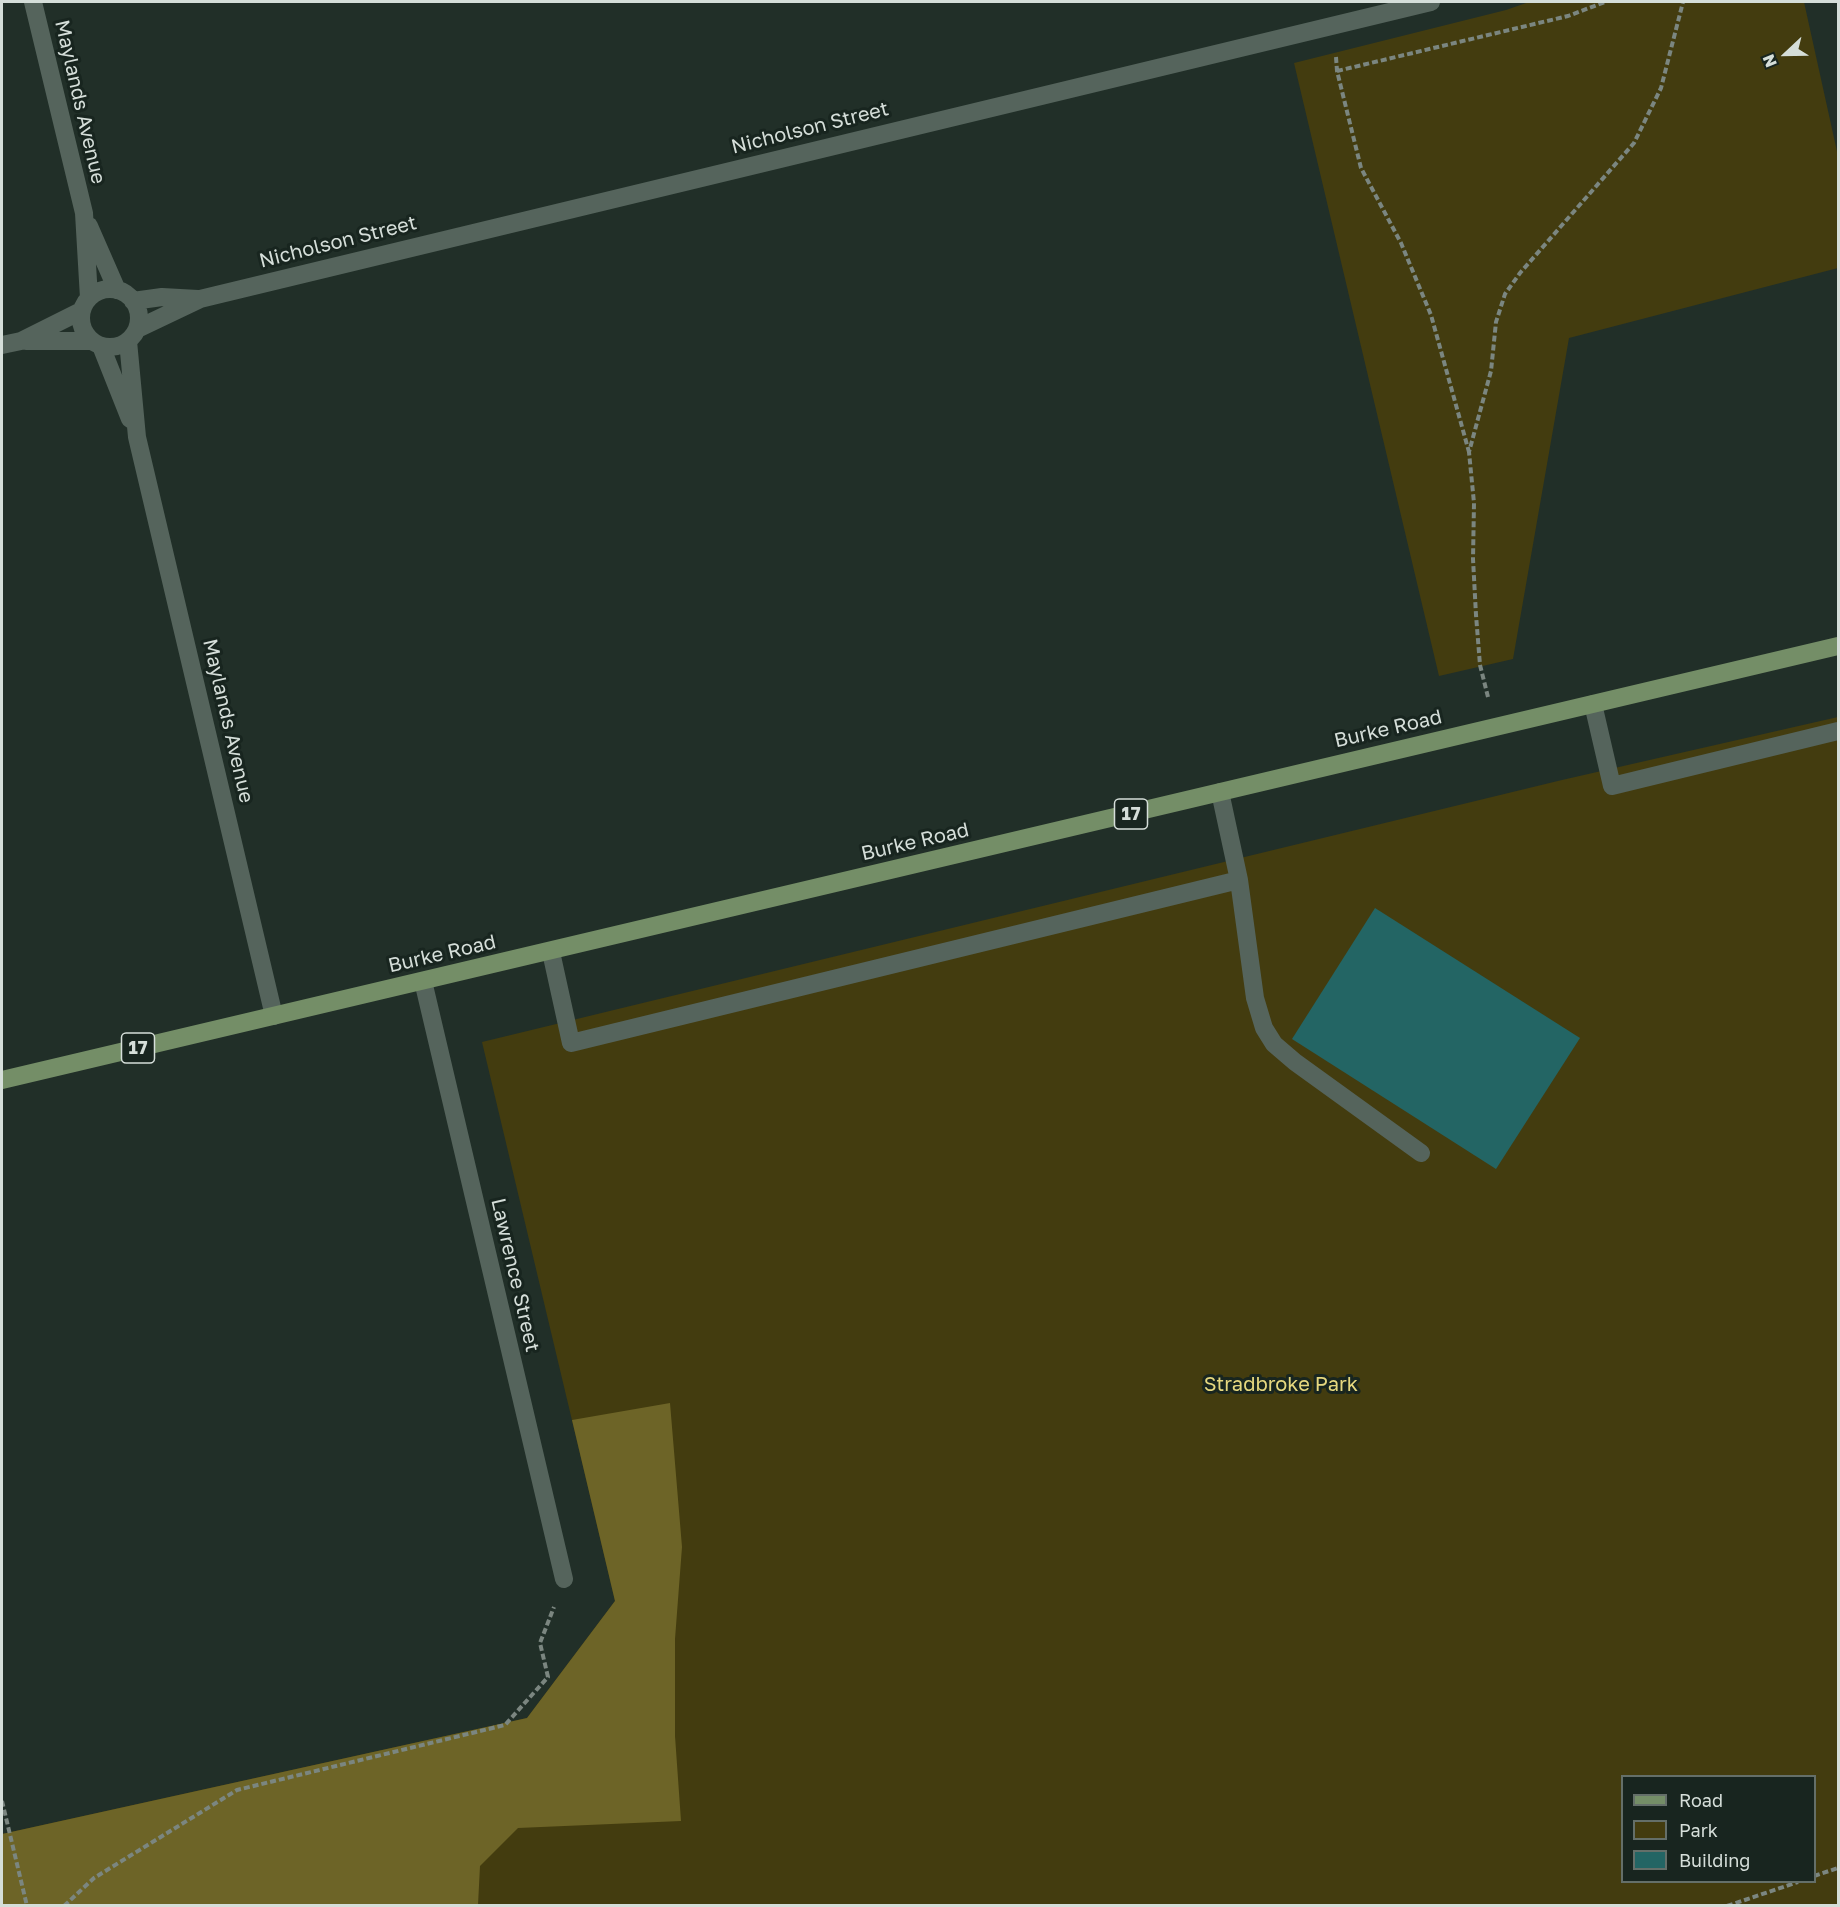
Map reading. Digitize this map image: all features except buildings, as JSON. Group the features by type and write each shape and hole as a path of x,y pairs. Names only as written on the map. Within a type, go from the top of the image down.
{"main road":[{"name":"Burke Road","path":"2,1080 1839,645"}],"street":[{"name":"Maylands Avenue","path":"33,2 84,213 117,290"},
{"name":"Nicholson Street","path":"132,335 200,299 1431,2"},
{"name":"Maylands Avenue","path":"84,213 85,304"},
{"path":"2,345 21,341 120,346 132,335 139,319 129,296 117,290 107,289 97,292 85,304 21,341"},
{"name":"Nicholson Street","path":"133,301 162,297 200,299"},
{"path":"85,304 82,327 96,343"},
{"name":"Maylands Avenue","path":"132,335 137,437"},
{"name":"Maylands Avenue","path":"96,343 137,437 274,1016"},
{"path":"1593,704 1612,786 1839,731"},
{"path":"1220,792 1239,880 1255,998 1264,1028 1274,1044 1295,1062 1421,1153"},
{"path":"550,952 571,1043 1239,880"},
{"name":"Lawrence Street","path":"423,981 564,1579"}],"path":[{"path":"1337,71 1568,16 1605,2"},
{"path":"1469,452 1491,371 1496,322 1505,294 1520,273 1634,143 1661,88 1683,2"},
{"path":"1333,25 1337,71 1361,168 1401,243 1431,315 1469,452 1474,503 1473,559 1480,665 1496,727"},
{"path":"64,1905 94,1878 237,1790 506,1725 548,1677 540,1643 564,1579"},
{"path":"2,1801 27,1905"},
{"path":"1816,1876 1839,1868"},
{"path":"1727,1905 1792,1883"}],"green space":[{"path":"1529,2 1804,2 1838,156 1838,268 1569,338 1513,659 1439,676 1294,63 1506,10"},
{"name":"Stradbroke Park","path":"1838,717 1838,1905 2,1906 2,1834 527,1718 615,1601 482,1042 1562,780"}],"shaded area":[{"path":"670,1403 682,1547 675,1639 675,1736 681,1821 518,1828 480,1866 478,1905 2,1905 2,1834 527,1718 615,1601 572,1420"}]}
